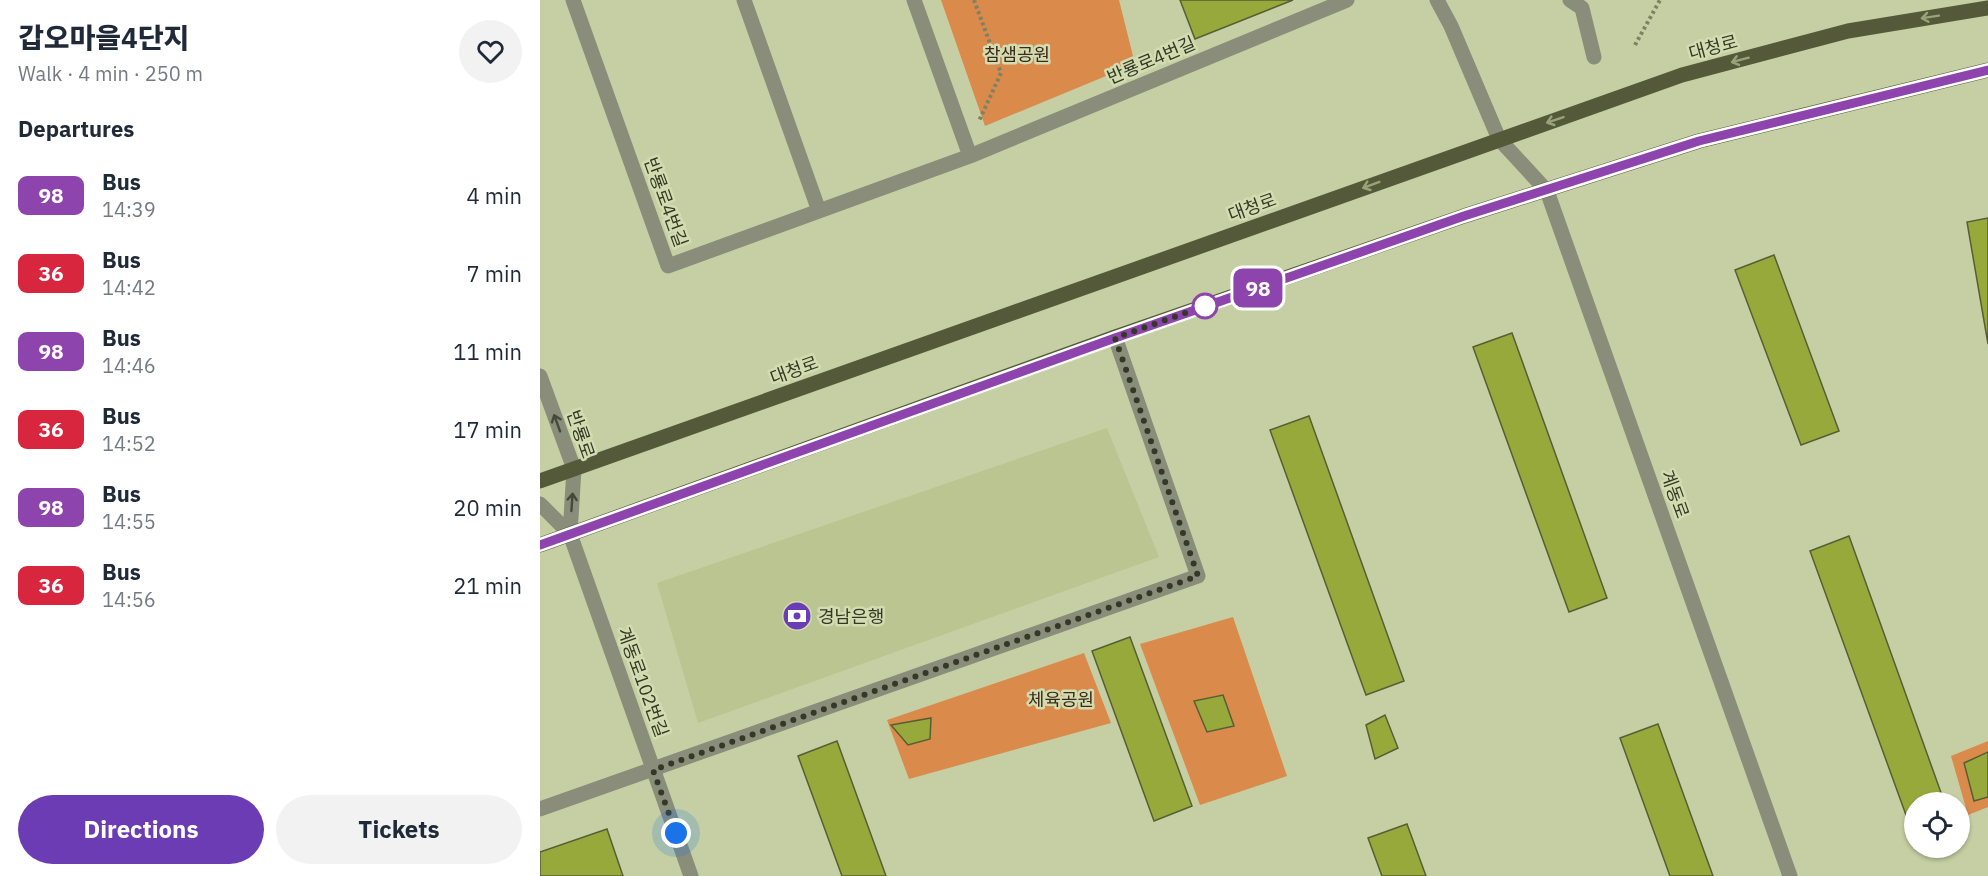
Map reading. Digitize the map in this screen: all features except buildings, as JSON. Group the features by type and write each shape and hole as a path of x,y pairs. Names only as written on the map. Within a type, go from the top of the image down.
{"main road":[{"name":"대청로","path":"540,481 1682,75 1848,31 1988,8"},
{"path":"540,545 1115,338 1464,216 1699,141 1988,70"}],"street":[{"name":"반룡로4번길","path":"573,0 668,266 819,211 1347,0"},
{"path":"744,0 819,211"},
{"path":"914,0 968,152"},
{"path":"1437,0 1451,26 1499,140"},
{"path":"1570,0 1582,8 1594,57"},
{"name":"계동로","path":"1499,140 1547,191 1790,876"},
{"path":"540,809 1198,576 1115,338"},
{"name":"반룡로","path":"540,376 574,469 570,534"},
{"path":"540,504 570,534"},
{"name":"계동로102번길","path":"570,534 691,876"}],"path":[{"path":"968,152 1000,73 974,0"},
{"path":"1635,45 1660,0"}],"shaded area":[{"path":"1107,428 1159,557 698,723 657,583"}],"green space":[{"name":"참샘공원","path":"941,0 1119,0 1135,64 985,126"},
{"path":"1233,617 1287,776 1200,805 1140,644"},
{"name":"체육공원","path":"1084,653 1111,723 909,779 887,720"},
{"path":"1988,741 1988,807 1970,814 1970,792 1961,792 1951,756"}],"bus line":[{"name":"98","path":"540,545 1115,338 1464,216 1699,141 1988,70"}],"place":[{"name":"경남은행","path":"797,616"}],"route":[{"path":"676,833 653,770 1198,576 1115,338 1205,306"}]}
